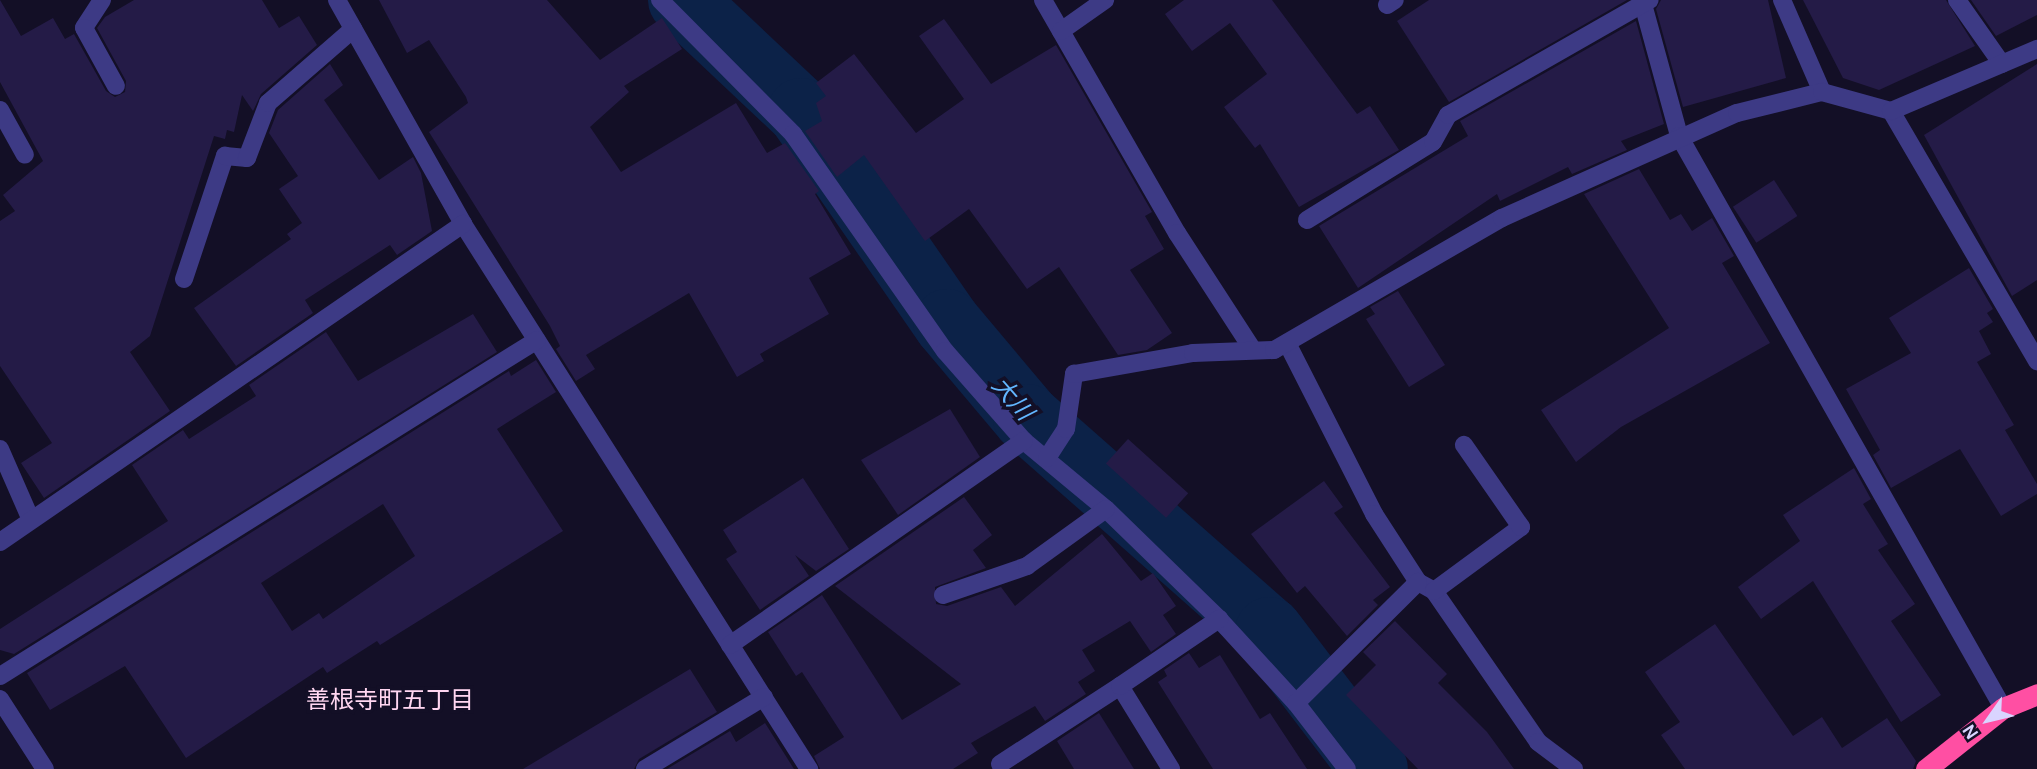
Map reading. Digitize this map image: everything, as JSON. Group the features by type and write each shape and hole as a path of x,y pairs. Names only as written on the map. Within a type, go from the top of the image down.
{"highway":[{"path":"1926,769 2003,708 2037,694"}],"street":[{"path":"102,0 85,28 116,86"},
{"path":"337,0 463,224 809,769"},
{"path":"660,0 793,134 944,351 1024,441 1106,509 1219,618 1296,703 1347,769"},
{"path":"1043,0 1177,233 1251,347"},
{"path":"1061,31 1105,0"},
{"path":"1782,0 1822,92"},
{"path":"1957,0 2002,64"},
{"path":"1307,220 1433,142 1448,115 1646,2 1679,136 2003,708"},
{"path":"184,279 225,156 247,158 268,103 353,29"},
{"path":"1046,458 1066,429 1074,374 1251,347 1274,350 1502,218 1679,136 1737,113 1822,92 1891,111 2037,49"},
{"path":"0,110 25,155"},
{"path":"1891,111 2037,360"},
{"path":"0,542 463,224"},
{"path":"0,676 537,340"},
{"path":"1287,343 1374,513 1418,582 1434,591 1538,742 1574,769"},
{"path":"730,645 1024,441"},
{"path":"1434,591 1521,527 1464,445"},
{"path":"0,449 31,520"},
{"path":"943,595 1027,566 1106,509"},
{"path":"1296,703 1418,582"},
{"path":"1000,764 1219,618"},
{"path":"1120,686 1171,769"},
{"path":"645,769 764,697"},
{"path":"0,699 45,769"}],"building":[{"path":"0,0 21,36 53,18 65,39 74,34 106,91 115,97 125,92 126,81 97,28 105,17 134,0 262,0 279,28 299,16 317,45 261,94 253,111 242,95 234,132 227,130 225,139 214,136 150,336 130,352 170,411 44,498 21,463 52,443 0,366 0,221 15,211 3,195 43,161 0,82"},
{"path":"379,0 547,0 600,60 662,18 682,49 624,86 629,92 590,127 621,172 736,103 767,153 785,143 819,191 815,194 851,254 809,278 829,314 760,354 764,361 737,377 689,293 586,355 595,369 576,381 556,349 560,346 550,326 429,132 468,103 466,97 429,40 407,53"},
{"path":"1184,0 1272,0 1357,114 1370,106 1399,150 1299,207 1260,144 1255,148 1224,107 1267,74 1230,23 1192,51 1165,14"},
{"path":"1429,0 1627,0 1449,102 1397,21"},
{"path":"1661,0 1768,0 1786,78 1683,107 1656,9"},
{"path":"1803,0 1946,0 1975,46 1879,90 1843,78"},
{"path":"1971,0 2037,0 2037,15 1996,36"},
{"path":"944,19 991,84 1056,45 1152,212 1145,216 1164,249 1130,270 1172,333 1147,350 1118,355 1059,267 1027,289 969,209 925,241 864,155 837,177 805,131 822,121 816,103 826,96 816,83 854,54 916,133 964,99 919,36"},
{"path":"1636,21 1664,124 1621,141 1627,150 1572,174 1568,167 1500,201 1497,194 1358,288 1319,226 1468,136 1460,121"},
{"path":"330,64 343,85 324,100 379,180 413,157 421,173 432,231 397,255 390,245 305,300 313,313 236,366 194,308 291,239 287,234 302,223 279,189 298,176 269,133 278,110"},
{"path":"2037,64 2037,280 2012,296 1924,135"},
{"path":"1639,169 1670,220 1681,214 1692,231 1712,218 1734,256 1722,263 1770,343 1621,427 1576,462 1541,410 1669,328 1584,194"},
{"path":"1774,180 1797,216 1756,243 1733,207"},
{"path":"1969,268 1993,309 1987,313 1993,322 1979,331 1991,354 1977,362 2014,425 2005,430 2037,484 2037,494 2001,516 1960,449 1891,488 1873,455 1880,450 1846,389 1911,353 1889,318"},
{"path":"1398,291 1445,365 1409,387 1366,319 1375,314 1370,307"},
{"path":"473,314 497,352 14,654 0,650 0,629 168,521 132,465 183,430 189,439 256,396 249,385 326,332 358,381"},
{"path":"536,360 556,392 497,429 563,531 380,645 377,641 327,673 323,667 186,758 125,666 50,710 27,673 509,371 511,376","holes":["383,504 415,556 323,619 319,613 292,631 261,583"]},
{"path":"950,409 980,457 898,515 861,460"},
{"path":"1128,439 1188,493 1166,518 1106,464"},
{"path":"1854,468 1871,499 1863,504 1888,544 1878,550 1915,604 1891,621 1941,695 1901,722 1813,581 1761,619 1738,587 1800,541 1783,515"},
{"path":"803,478 849,549 816,571 795,555 809,576 760,610 726,559 737,552 723,530"},
{"path":"1324,481 1343,507 1334,513 1390,587 1373,600 1378,605 1347,636 1305,586 1297,593 1251,534"},
{"path":"964,497 992,535 973,550 986,568 935,587 936,604 947,606 1001,587 1015,606 1102,534 1141,581 1153,573 1176,606 1163,615 1176,634 1151,652 1130,621 1082,650 1095,671 1078,682 1086,694 1045,721 1035,706 971,743 978,753 953,769 820,769 814,756 844,737 802,672 796,676 768,632 822,595 902,720 961,684 835,586"},
{"path":"1395,621 1447,674 1438,683 1487,732 1514,769 1418,769 1346,695 1376,665 1363,652"},
{"path":"1715,624 1793,736 1822,717 1842,748 1887,718 1916,761 1913,769 1685,769 1661,735 1680,722 1645,672"},
{"path":"1189,653 1199,668 1220,655 1260,719 1270,713 1307,769 1213,769 1158,682 1167,676 1164,670"},
{"path":"690,669 717,712 639,759 634,769 523,769"},
{"path":"1099,713 1134,769 1074,769 1057,741"},
{"path":"765,723 794,769 667,769 730,731 736,742"}],"waterway":[{"name":"大川","path":"682,0 801,112 947,323 1027,418 1269,631 1374,769"}],"district":[{"name":"善根寺町五丁目","path":"390,701"}]}
